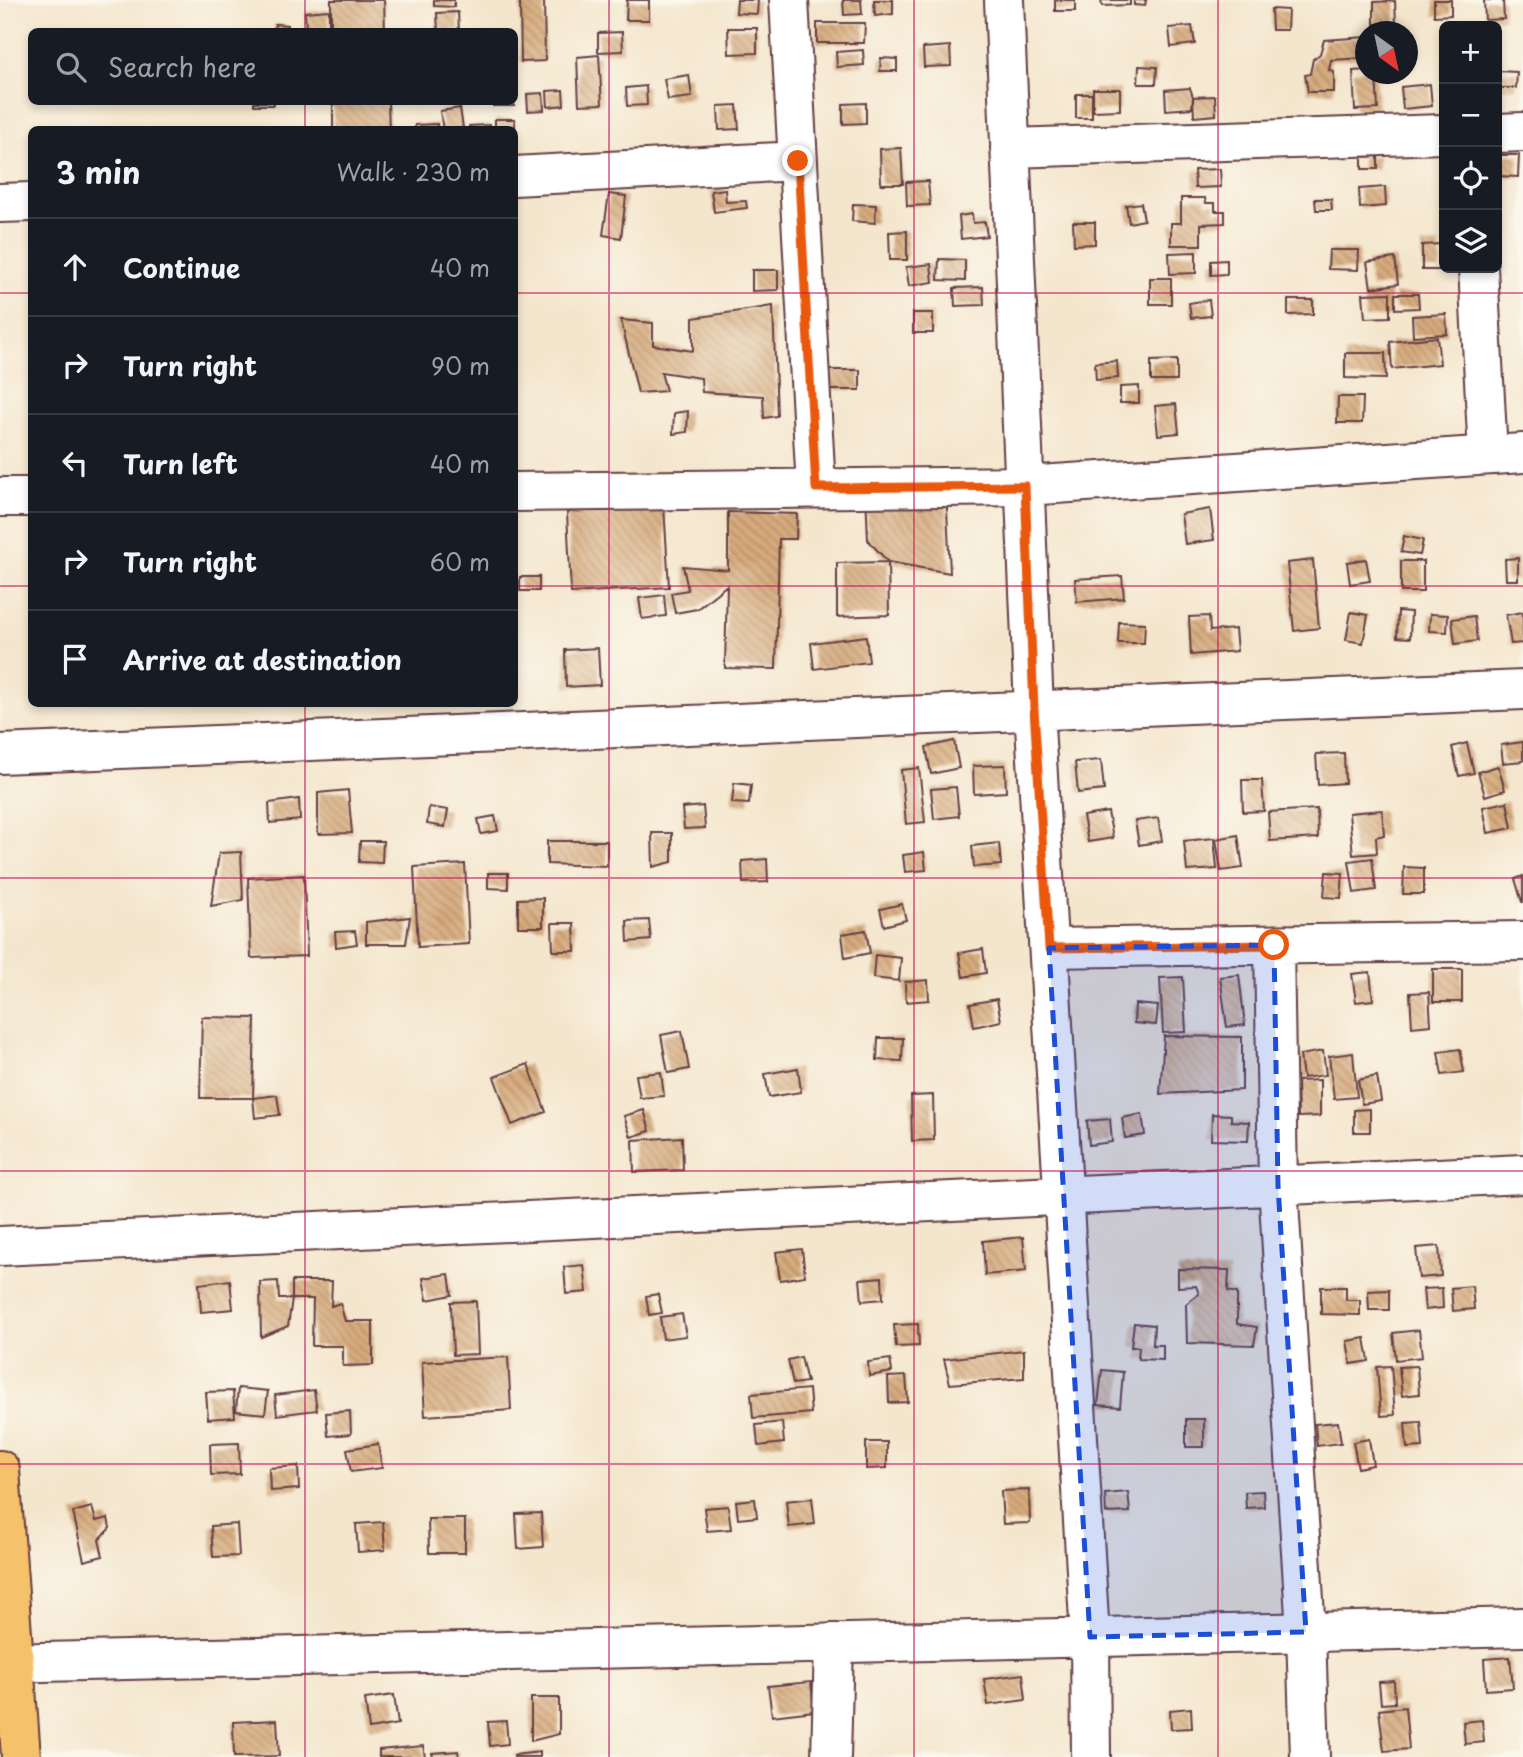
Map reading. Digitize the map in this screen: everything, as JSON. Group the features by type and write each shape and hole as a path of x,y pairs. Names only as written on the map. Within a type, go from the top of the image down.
{"main road":[{"path":"0,1470 7,1663 21,1757"}],"street":[{"path":"789,0 816,488"},
{"path":"1003,0 1034,709 1090,1637 1091,1757"},
{"path":"1502,133 1523,132"},
{"path":"1010,148 1439,134"},
{"path":"518,176 798,161"},
{"path":"0,203 28,202"},
{"path":"518,492 1025,486 1506,454 1479,273"},
{"path":"0,498 28,497"},
{"path":"0,754 1523,690"},
{"path":"1049,948 1523,941"},
{"path":"1274,945 1278,1186 1306,1632 1310,1757"},
{"path":"0,1247 1523,1174"},
{"path":"7,1663 1523,1627"},
{"path":"831,1757 834,1643"}],"highlighted area":[{"path":"1274,945 1278,1186 1306,1632 1090,1637 1049,948"}],"building":[{"path":"331,0 384,0 385,28 331,28"},
{"path":"434,0 454,0 454,7 434,6"},
{"path":"520,0 544,0 545,61 521,62"},
{"path":"627,0 649,0 649,20 626,20"},
{"path":"737,0 758,0 757,14 736,13"},
{"path":"843,0 861,0 862,14 844,15"},
{"path":"874,0 893,0 893,14 875,16"},
{"path":"1055,0 1075,0 1075,11 1055,11"},
{"path":"1101,0 1130,0 1130,5 1102,6"},
{"path":"1134,0 1146,0 1145,6 1134,5"},
{"path":"1434,0 1451,0 1451,15 1434,16"},
{"path":"1484,0 1503,0 1504,19 1485,20"},
{"path":"1395,1 1396,21 1374,21 1374,2"},
{"path":"1271,9 1288,10 1287,30 1272,30"},
{"path":"329,10 329,28 306,28 305,12"},
{"path":"458,12 459,28 438,28 437,13"},
{"path":"817,23 865,23 864,43 817,43"},
{"path":"275,24 287,25 287,28 274,28"},
{"path":"1192,26 1195,44 1171,47 1169,28"},
{"path":"728,28 757,28 757,53 729,54"},
{"path":"622,32 623,51 598,52 598,33"},
{"path":"1355,38 1355,59 1331,60 1329,70 1334,72 1334,92 1308,92 1305,75 1310,74 1313,59 1320,54 1324,40"},
{"path":"950,46 951,66 924,67 923,48"},
{"path":"863,50 864,65 837,67 836,52"},
{"path":"599,55 602,104 579,105 577,57"},
{"path":"881,58 897,59 897,71 880,71"},
{"path":"1139,66 1157,67 1156,84 1138,84"},
{"path":"1353,71 1355,84 1377,84 1378,109 1355,110"},
{"path":"1502,71 1517,72 1516,88 1502,88"},
{"path":"689,75 692,97 668,100 664,79"},
{"path":"1430,84 1432,106 1403,109 1401,87"},
{"path":"646,86 647,105 627,106 626,88"},
{"path":"1190,88 1192,108 1166,110 1165,90"},
{"path":"1093,89 1120,89 1120,110 1093,111"},
{"path":"563,90 564,105 548,107 547,91"},
{"path":"543,93 544,110 528,111 527,94"},
{"path":"1076,94 1092,94 1092,118 1076,118"},
{"path":"1215,96 1216,115 1194,117 1193,97"},
{"path":"866,103 866,123 843,124 843,104"},
{"path":"333,105 388,105 389,126 333,126"},
{"path":"737,105 739,129 719,130 718,106"},
{"path":"460,108 463,126 442,126 440,111"},
{"path":"495,119 515,119 515,126 495,126"},
{"path":"437,124 437,126 415,126"},
{"path":"901,148 903,184 881,184 880,149"},
{"path":"1502,155 1519,155 1518,177 1502,176"},
{"path":"1378,156 1378,169 1362,169 1362,157"},
{"path":"1220,169 1221,187 1195,188 1194,170"},
{"path":"928,181 930,205 907,206 906,182"},
{"path":"1385,187 1386,206 1360,208 1359,189"},
{"path":"725,189 726,202 746,201 747,208 714,212 711,191"},
{"path":"609,194 626,196 621,238 603,235"},
{"path":"1181,198 1205,198 1206,203 1215,203 1215,211 1225,211 1225,223 1201,224 1201,245 1171,245 1171,223 1181,223"},
{"path":"1315,199 1331,199 1332,210 1316,210"},
{"path":"1141,203 1144,220 1129,223 1126,205"},
{"path":"853,204 876,205 875,223 852,221"},
{"path":"972,214 973,223 985,222 987,236 961,239 959,216"},
{"path":"1073,222 1095,222 1095,244 1074,245"},
{"path":"907,231 907,260 890,260 889,232"},
{"path":"1439,244 1439,270 1422,270 1422,245"},
{"path":"1329,250 1359,250 1358,270 1328,269"},
{"path":"1196,252 1196,273 1170,274 1169,253"},
{"path":"1395,258 1398,284 1371,288 1367,262"},
{"path":"939,259 965,260 965,281 938,280"},
{"path":"1227,260 1227,274 1211,275 1211,261"},
{"path":"931,264 933,282 909,286 906,267"},
{"path":"752,270 778,270 778,290 752,291"},
{"path":"1150,278 1171,278 1171,304 1150,304"},
{"path":"983,287 984,305 955,306 954,288"},
{"path":"1390,293 1390,317 1365,318 1363,294"},
{"path":"1395,294 1418,294 1419,308 1395,309"},
{"path":"1209,300 1211,316 1191,318 1189,303"},
{"path":"1288,300 1313,300 1313,314 1288,315"},
{"path":"773,306 777,416 764,418 763,396 702,392 701,378 661,372 666,391 638,393 621,320 653,323 653,345 693,351 693,318"},
{"path":"913,313 933,313 933,333 913,333"},
{"path":"1446,314 1447,334 1413,336 1412,316"},
{"path":"1437,337 1440,364 1392,369 1390,342"},
{"path":"1345,353 1385,353 1386,379 1345,378"},
{"path":"1177,360 1177,381 1151,381 1151,361"},
{"path":"1117,361 1118,378 1096,380 1095,363"},
{"path":"828,370 860,370 860,390 828,390"},
{"path":"1139,386 1139,403 1120,403 1120,387"},
{"path":"1338,397 1363,397 1362,423 1337,423"},
{"path":"1176,404 1179,433 1158,435 1155,406"},
{"path":"688,411 687,432 673,434 674,413"},
{"path":"946,488 950,573 888,562 868,540 866,492"},
{"path":"664,506 669,587 571,593 567,512"},
{"path":"1210,509 1214,540 1185,544 1181,514"},
{"path":"728,512 797,514 796,539 779,539 776,669 725,668 727,585 697,609 675,613 671,593 688,590 683,566 728,570"},
{"path":"1404,536 1423,540 1420,555 1401,552"},
{"path":"1518,558 1518,580 1506,580 1505,559"},
{"path":"1366,559 1370,581 1350,584 1347,562"},
{"path":"1313,560 1319,628 1294,631 1287,563"},
{"path":"1401,561 1423,561 1423,592 1401,592"},
{"path":"888,562 889,615 837,617 837,563"},
{"path":"1122,576 1124,598 1077,602 1075,579"},
{"path":"520,577 539,577 539,591 520,591"},
{"path":"664,595 666,616 642,619 639,598"},
{"path":"1398,611 1411,612 1410,638 1397,637"},
{"path":"1351,612 1368,615 1363,643 1346,640"},
{"path":"1523,612 1523,643 1511,644 1506,615"},
{"path":"1430,614 1448,615 1447,632 1429,631"},
{"path":"1209,616 1210,631 1235,629 1237,651 1191,655 1189,617"},
{"path":"1474,616 1477,641 1455,644 1452,619"},
{"path":"1119,622 1145,623 1144,643 1118,643"},
{"path":"866,636 869,662 814,669 811,643"},
{"path":"598,648 600,685 566,687 565,650"},
{"path":"954,741 959,768 931,774 926,747"},
{"path":"1523,742 1523,761 1503,763 1501,745"},
{"path":"1467,743 1474,773 1459,776 1452,747"},
{"path":"1344,753 1345,783 1318,785 1316,754"},
{"path":"1101,760 1104,790 1078,793 1075,762"},
{"path":"1005,765 1006,792 974,794 973,766"},
{"path":"1498,766 1505,790 1485,796 1478,772"},
{"path":"919,768 925,822 906,824 901,770"},
{"path":"1242,780 1262,780 1264,811 1243,812"},
{"path":"734,783 751,785 749,804 732,803"},
{"path":"956,787 959,816 934,819 931,789"},
{"path":"348,790 352,833 318,834 318,793"},
{"path":"299,799 300,820 270,823 269,803"},
{"path":"1507,802 1512,828 1488,833 1483,807"},
{"path":"703,806 705,828 684,829 682,808"},
{"path":"429,807 448,810 445,827 427,824"},
{"path":"1317,809 1318,838 1270,841 1268,812"},
{"path":"1382,810 1384,835 1376,837 1377,853 1353,855 1349,813"},
{"path":"1108,812 1113,838 1088,842 1083,816"},
{"path":"495,816 498,831 481,834 478,819"},
{"path":"1158,818 1162,841 1139,845 1135,821"},
{"path":"652,833 672,833 672,862 653,867"},
{"path":"1238,835 1243,868 1221,871 1216,839"},
{"path":"1214,838 1217,869 1187,871 1184,841"},
{"path":"360,841 383,841 382,863 359,862"},
{"path":"547,841 607,841 607,866 547,864"},
{"path":"999,843 1001,865 974,867 972,846"},
{"path":"241,852 243,900 211,906 219,853"},
{"path":"924,852 926,870 905,872 903,855"},
{"path":"1372,858 1376,890 1354,893 1349,861"},
{"path":"767,859 768,882 743,883 742,861"},
{"path":"465,864 469,944 418,947 414,867"},
{"path":"1404,867 1424,868 1424,894 1403,894"},
{"path":"1326,872 1343,873 1341,898 1324,897"},
{"path":"488,873 508,873 508,889 488,888"},
{"path":"304,875 307,956 251,958 248,878"},
{"path":"1523,876 1523,902 1522,902 1515,879"},
{"path":"543,898 543,927 518,927 518,899"},
{"path":"902,904 906,920 884,926 880,909"},
{"path":"410,917 406,944 366,944 366,922"},
{"path":"649,920 651,940 628,942 627,921"},
{"path":"552,923 574,923 575,951 553,951"},
{"path":"866,930 870,953 845,958 842,934"},
{"path":"355,931 357,944 336,947 335,932"},
{"path":"983,949 986,973 963,977 959,953"},
{"path":"875,955 901,958 899,981 873,978"},
{"path":"1433,969 1462,969 1462,1002 1433,1002"},
{"path":"1370,972 1373,1000 1356,1002 1352,974"},
{"path":"1239,975 1245,1025 1227,1027 1220,977"},
{"path":"1183,977 1186,1032 1163,1033 1160,978"},
{"path":"928,980 929,1000 906,1002 905,982"},
{"path":"1429,992 1431,1025 1412,1027 1410,993"},
{"path":"997,999 1001,1021 974,1027 970,1004"},
{"path":"1135,1004 1158,1006 1156,1025 1134,1023"},
{"path":"202,1017 255,1018 253,1098 200,1098"},
{"path":"682,1031 689,1069 668,1073 661,1035"},
{"path":"1164,1036 1242,1037 1242,1090 1160,1094"},
{"path":"878,1038 903,1038 902,1061 877,1060"},
{"path":"1460,1049 1464,1072 1442,1075 1438,1052"},
{"path":"1323,1051 1326,1075 1303,1078 1300,1055"},
{"path":"1353,1053 1357,1097 1334,1099 1329,1056"},
{"path":"528,1064 546,1112 512,1125 494,1077"},
{"path":"798,1068 801,1092 769,1097 765,1074"},
{"path":"661,1072 664,1096 640,1098 636,1075"},
{"path":"1377,1076 1381,1101 1362,1104 1358,1080"},
{"path":"1320,1080 1320,1116 1298,1117 1297,1081"},
{"path":"277,1095 280,1115 255,1118 253,1098"},
{"path":"933,1095 934,1140 912,1141 911,1096"},
{"path":"1370,1109 1370,1132 1354,1132 1354,1110"},
{"path":"644,1110 650,1131 631,1137 624,1116"},
{"path":"1142,1114 1145,1135 1125,1138 1122,1118"},
{"path":"1212,1114 1231,1115 1231,1121 1249,1122 1248,1141 1211,1140"},
{"path":"1110,1119 1112,1142 1089,1145 1087,1121"},
{"path":"682,1137 683,1170 634,1172 633,1140"},
{"path":"1023,1237 1026,1271 985,1275 983,1241"},
{"path":"1439,1246 1441,1276 1419,1278 1416,1248"},
{"path":"802,1249 805,1276 780,1280 776,1252"},
{"path":"584,1265 587,1292 566,1294 564,1267"},
{"path":"1178,1269 1229,1270 1228,1291 1237,1293 1237,1324 1257,1327 1254,1345 1187,1343 1186,1304 1199,1294 1196,1286 1178,1287"},
{"path":"449,1274 452,1295 427,1300 423,1278"},
{"path":"882,1277 883,1299 862,1301 860,1279"},
{"path":"230,1280 233,1309 201,1312 199,1284"},
{"path":"278,1281 279,1299 292,1299 288,1326 261,1337 260,1282"},
{"path":"292,1281 332,1281 331,1306 340,1303 345,1321 373,1321 373,1365 343,1366 343,1346 312,1346 313,1299 292,1299"},
{"path":"1472,1286 1474,1309 1453,1311 1451,1288"},
{"path":"1321,1287 1346,1287 1346,1300 1360,1300 1360,1315 1321,1314"},
{"path":"1442,1288 1443,1308 1425,1310 1423,1289"},
{"path":"1389,1290 1389,1310 1369,1310 1368,1291"},
{"path":"658,1294 662,1313 649,1315 646,1296"},
{"path":"476,1301 478,1354 453,1355 451,1302"},
{"path":"682,1314 686,1336 663,1339 660,1317"},
{"path":"1134,1323 1154,1325 1153,1345 1163,1345 1163,1360 1138,1359 1139,1347 1131,1347"},
{"path":"918,1324 919,1346 896,1347 894,1325"},
{"path":"1419,1330 1422,1357 1396,1360 1393,1333"},
{"path":"1365,1338 1369,1361 1351,1364 1347,1341"},
{"path":"1024,1350 1024,1378 950,1384 944,1359"},
{"path":"508,1357 511,1410 425,1416 422,1362"},
{"path":"801,1357 807,1382 793,1384 788,1360"},
{"path":"890,1359 892,1372 869,1376 868,1362"},
{"path":"1391,1366 1395,1415 1381,1416 1377,1367"},
{"path":"1417,1366 1419,1394 1402,1396 1399,1367"},
{"path":"1102,1370 1123,1372 1120,1407 1098,1405"},
{"path":"906,1376 908,1402 889,1403 888,1377"},
{"path":"238,1388 268,1391 265,1414 236,1411"},
{"path":"809,1389 811,1413 753,1418 751,1394"},
{"path":"314,1390 317,1410 277,1415 275,1395"},
{"path":"233,1391 235,1417 208,1419 206,1392"},
{"path":"350,1411 351,1434 328,1436 326,1413"},
{"path":"1186,1419 1204,1419 1204,1447 1186,1447"},
{"path":"782,1422 784,1443 758,1446 756,1425"},
{"path":"1338,1422 1341,1443 1317,1446 1315,1424"},
{"path":"1421,1422 1423,1447 1407,1448 1405,1423"},
{"path":"1369,1439 1373,1465 1358,1468 1353,1442"},
{"path":"866,1442 887,1442 887,1468 866,1469"},
{"path":"239,1443 240,1474 211,1475 210,1444"},
{"path":"378,1444 382,1468 351,1472 347,1449"},
{"path":"298,1466 299,1489 270,1491 269,1468"},
{"path":"1029,1490 1030,1523 1003,1524 1001,1491"},
{"path":"1263,1491 1264,1507 1246,1508 1245,1492"},
{"path":"1128,1492 1130,1512 1106,1513 1105,1494"},
{"path":"812,1498 815,1524 789,1527 786,1501"},
{"path":"755,1499 757,1517 738,1519 736,1501"},
{"path":"728,1506 731,1529 707,1531 704,1508"},
{"path":"92,1507 96,1521 108,1518 110,1528 99,1540 103,1556 84,1561 73,1512"},
{"path":"541,1513 543,1547 518,1549 516,1514"},
{"path":"428,1519 465,1519 465,1553 429,1553"},
{"path":"383,1522 385,1550 358,1552 356,1524"},
{"path":"237,1524 239,1556 213,1557 211,1526"},
{"path":"1510,1657 1513,1688 1486,1690 1484,1659"},
{"path":"1023,1674 1026,1700 988,1705 984,1679"},
{"path":"1394,1681 1395,1703 1381,1704 1379,1682"},
{"path":"811,1682 814,1711 772,1716 768,1686"},
{"path":"394,1695 398,1724 369,1729 365,1699"},
{"path":"531,1698 559,1698 559,1734 531,1741"},
{"path":"1405,1707 1409,1749 1384,1751 1379,1710"},
{"path":"1191,1708 1192,1728 1171,1729 1170,1710"},
{"path":"277,1720 279,1756 234,1757 233,1722"},
{"path":"1482,1720 1484,1742 1465,1744 1463,1722"},
{"path":"506,1721 508,1744 490,1746 488,1722"},
{"path":"423,1746 425,1757 379,1757 379,1750"},
{"path":"458,1751 459,1757 433,1757 432,1753"},
{"path":"540,1752 540,1757 514,1757 514,1755"}],"route":[{"path":"798,161 816,488 1025,486 1034,709 1049,948 1274,945"}]}
